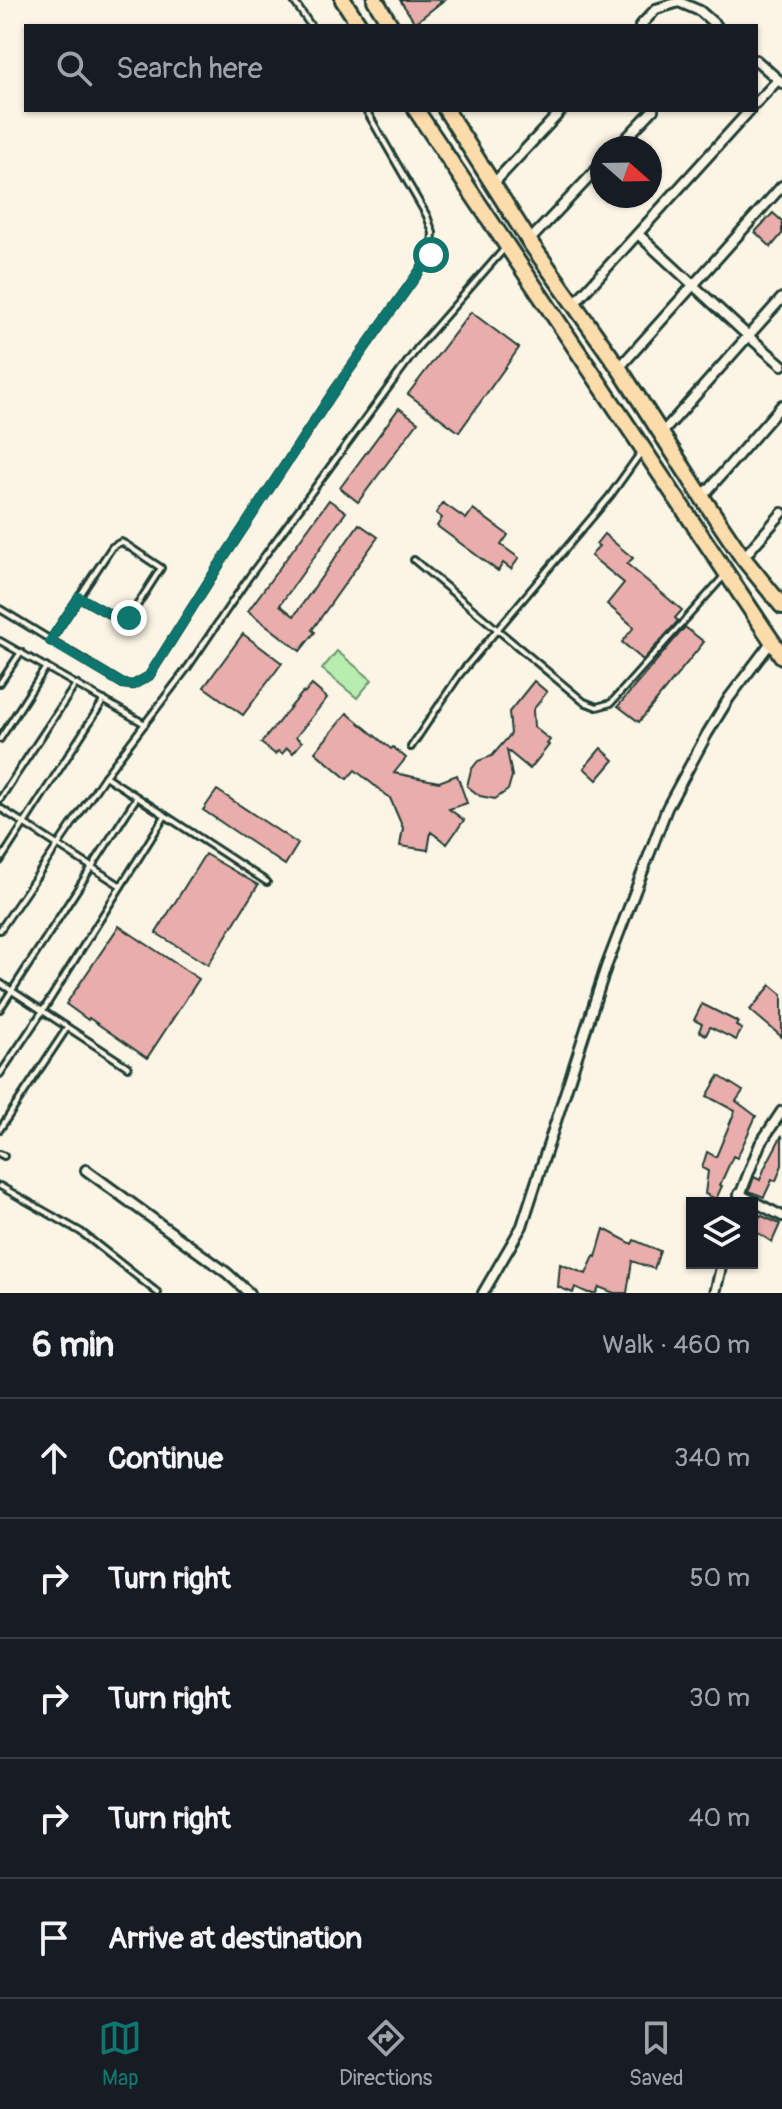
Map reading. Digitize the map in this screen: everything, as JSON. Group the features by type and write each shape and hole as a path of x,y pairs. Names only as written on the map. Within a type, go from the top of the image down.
{"highway":[{"path":"343,0 359,24"},
{"path":"375,0 390,24"},
{"path":"417,112 782,656"},
{"path":"447,112 529,241 619,368 743,558 782,606"}],"street":[{"path":"642,24 656,9 679,2 700,11 715,24"},
{"path":"758,62 780,82 758,101"},
{"path":"493,184 560,112"},
{"path":"628,136 651,112"},
{"path":"573,305 748,112"},
{"path":"529,241 590,177"},
{"path":"619,368 782,186"},
{"path":"638,234 782,365"},
{"path":"662,433 782,298"},
{"path":"702,497 782,405"},
{"path":"743,558 782,513"},
{"path":"483,1293 522,1226 606,967 667,808 729,698 772,641"},
{"path":"738,1197 760,1144 782,1111"},
{"path":"772,1124 782,1129"},
{"path":"86,1170 227,1273 249,1293"},
{"path":"758,1206 782,1216"},
{"path":"715,1293 721,1269"}],"lane":[{"path":"293,0 310,24"},
{"path":"0,609 123,684 133,685 149,676 332,394 431,255 433,233 427,216 367,112"},
{"path":"0,930 105,776 188,667 249,577 419,346 506,246"},
{"path":"411,747 460,674 610,496 643,449"},
{"path":"50,641 79,597 112,547 118,543 125,544 161,568 125,621 79,597"},
{"path":"414,560 584,702 597,707 611,703 727,573"},
{"path":"0,641 145,724"},
{"path":"0,683 21,652"},
{"path":"0,739 46,667"},
{"path":"0,799 76,684"},
{"path":"0,861 104,700"},
{"path":"105,776 267,882"},
{"path":"0,1009 137,797"},
{"path":"0,808 121,886"},
{"path":"0,1074 165,816"},
{"path":"0,983 128,1067"},
{"path":"0,1129 67,1028"},
{"path":"0,1186 81,1232 158,1293"}],"green space":[{"path":"337,651 372,680 357,698 322,669"}],"building":[{"path":"400,0 444,0 415,23"},
{"path":"773,213 782,221 782,234 771,247 755,232"},
{"path":"471,312 519,348 459,432 408,394"},
{"path":"399,408 418,422 358,502 340,488"},
{"path":"329,500 346,512 280,605 294,616 359,524 378,537 300,651 248,611"},
{"path":"443,503 466,519 473,509 508,535 501,545 519,558 511,569 503,563 498,571 437,526 442,518 436,513"},
{"path":"604,534 633,558 627,564 682,610 675,618 678,621 643,660 622,642 634,627 607,604 624,583 591,556"},
{"path":"685,627 704,642 639,722 618,706"},
{"path":"243,634 282,663 243,715 204,687"},
{"path":"534,681 547,692 533,710 534,727 550,740 549,745 530,769 507,750 512,776 508,790 495,799 480,796 467,786 471,770 478,761 492,756 511,734 509,712"},
{"path":"312,685 327,698 296,737 302,742 293,753 287,748 282,754 278,751 275,754 261,743"},
{"path":"347,713 406,758 394,773 439,782 457,775 467,803 449,809 464,820 447,844 431,832 428,850 400,846 403,828 390,798 355,770 347,779 315,752"},
{"path":"601,748 614,760 597,780 584,768"},
{"path":"217,790 298,844 285,865 203,810"},
{"path":"205,854 258,885 208,965 156,933"},
{"path":"119,926 199,979 147,1058 66,1004"},
{"path":"771,985 782,994 782,1037 750,1010"},
{"path":"702,1004 738,1022 736,1026 742,1029 736,1040 710,1027 706,1035 699,1031 702,1024 694,1020"},
{"path":"719,1076 743,1091 736,1101 756,1116 737,1158 733,1156 717,1197 705,1194 708,1171 702,1168 707,1152 716,1157 735,1111 707,1096"},
{"path":"782,1135 782,1165 776,1181 772,1180 764,1197 749,1191 754,1177 760,1180"},
{"path":"760,1215 780,1224 772,1242 758,1233"},
{"path":"604,1229 632,1244 634,1240 660,1251 654,1269 632,1261 627,1293 614,1293 599,1287 596,1293 588,1293 575,1287 573,1293 558,1287 560,1264 586,1274 596,1257"}],"route":[{"path":"129,618 120,620 79,597 50,641 123,684 133,685 149,676 332,394 431,255"}]}
